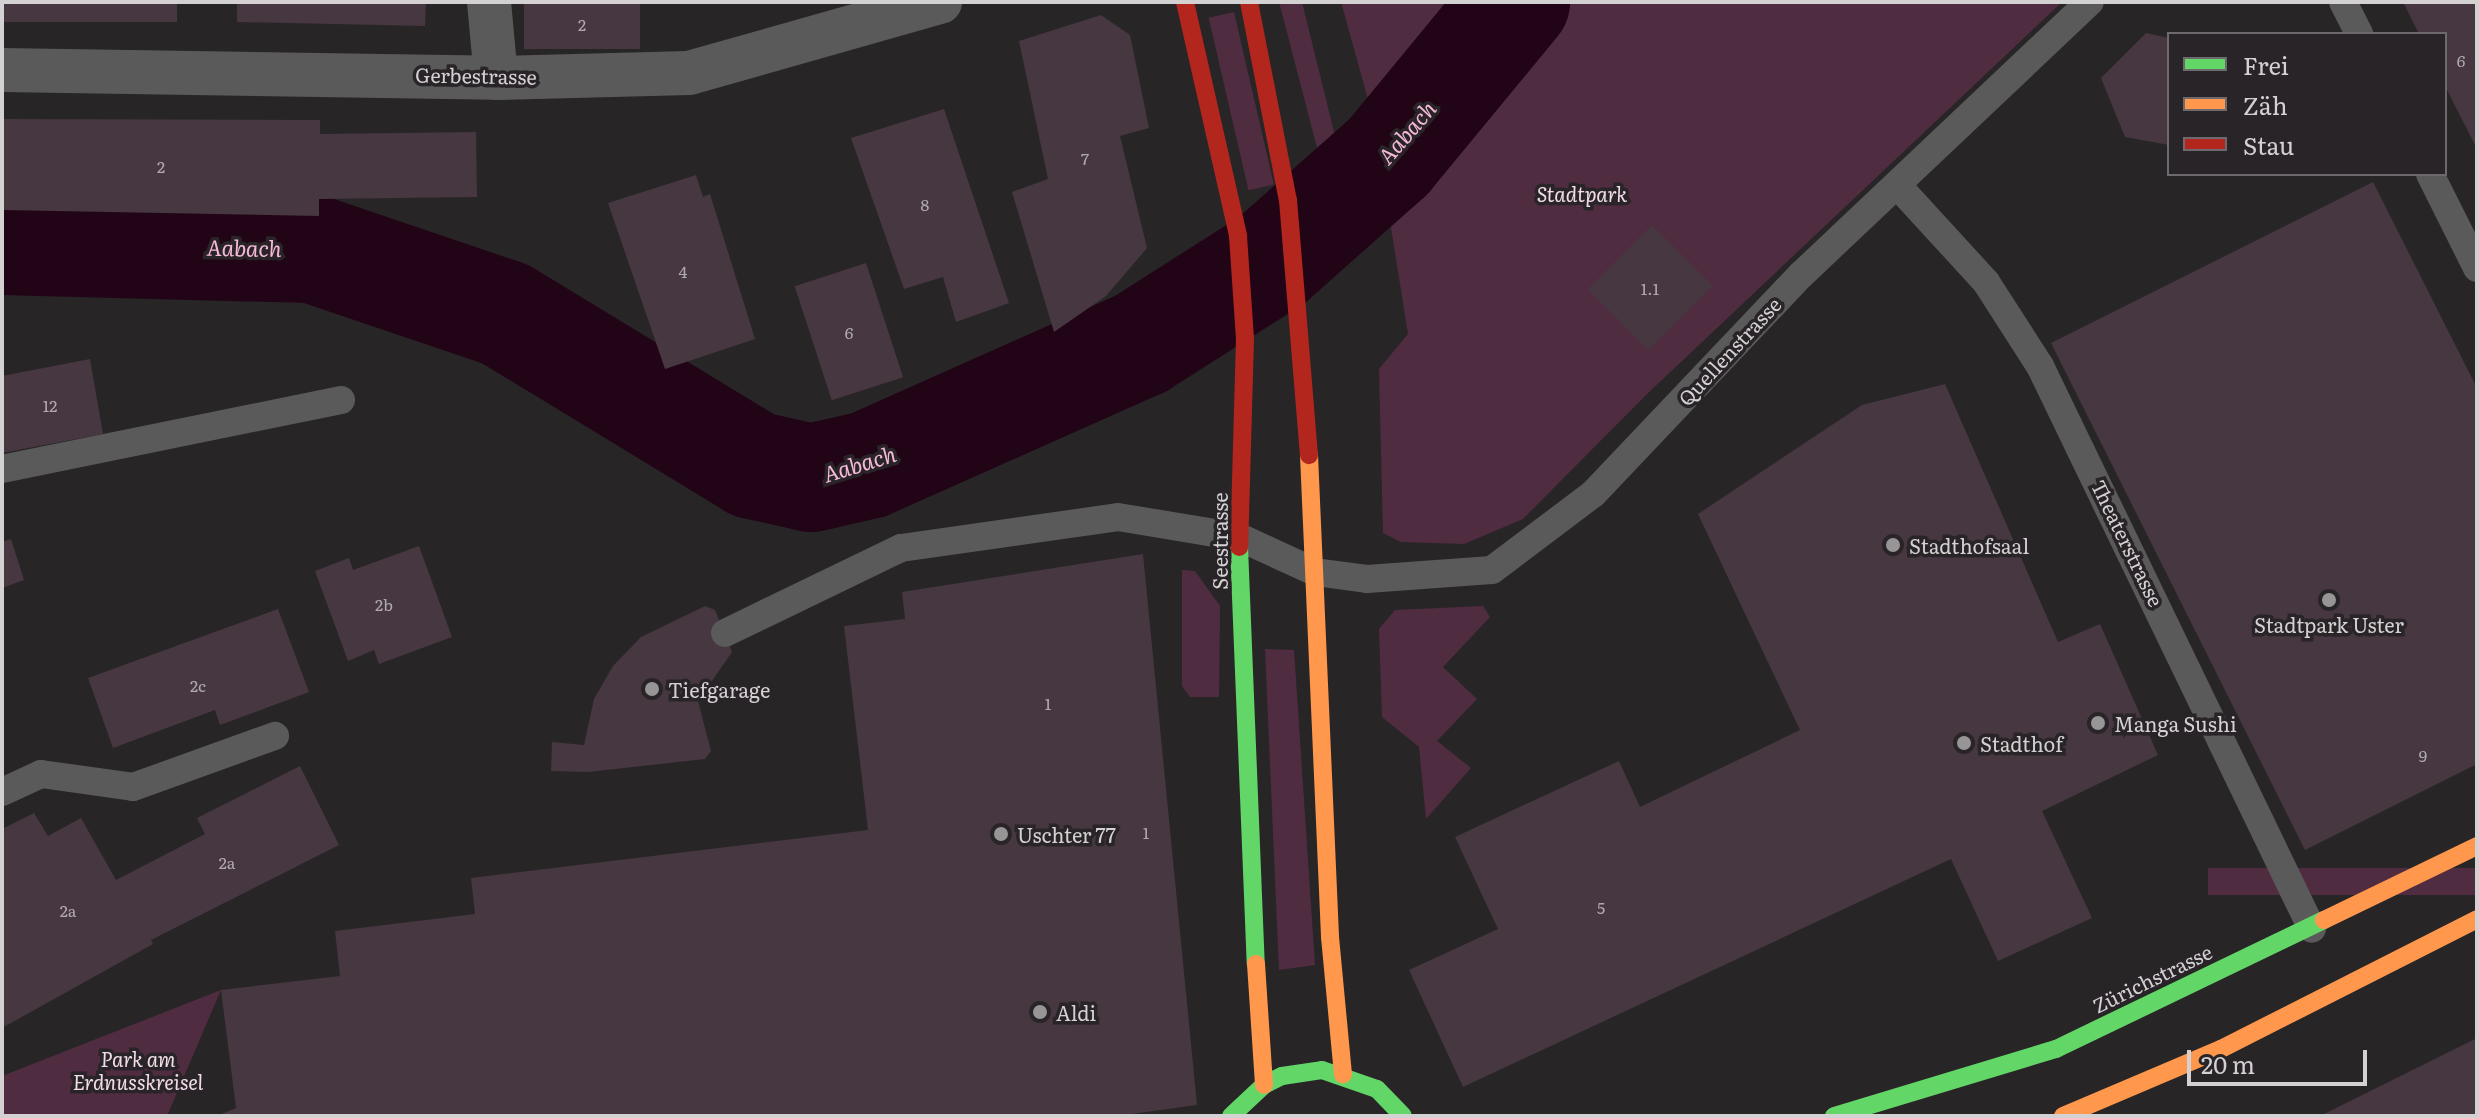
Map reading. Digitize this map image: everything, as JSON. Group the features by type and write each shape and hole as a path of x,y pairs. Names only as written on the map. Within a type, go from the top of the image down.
{"street":[{"path":"489,2 496,78"},
{"name":"Gerbestrasse","path":"2,70 496,78 689,73 940,2"},
{"name":"Seestrasse","path":"1185,2 1238,236 1245,338 1239,537 1247,834 1264,1085"},
{"path":"1249,2 1260,35 1288,200 1301,315 1330,937 1343,1074"},
{"name":"Zürichstrasse","path":"1834,1116 1999,1070 2056,1049 2312,929 2477,846"},
{"path":"2063,1116 2221,1049 2477,919"},
{"path":"1231,1116 1264,1085 1302,1071 1343,1074 1377,1089 1403,1116"}],"lane":[{"name":"Quellenstrasse","path":"725,633 901,548 1118,517 1239,537 1315,572 1367,579 1492,570 1593,494 1802,274 2090,2"},
{"path":"2343,2 2358,32"},
{"path":"2431,176 2477,268"},
{"name":"Theaterstrasse","path":"1898,186 1986,282 2040,366 2312,929"},
{"path":"2,469 341,400"},
{"path":"2,792 41,774 133,787 275,736"}],"green space":[{"path":"1279,2 1302,2 1338,148 1320,159"},
{"name":"Stadtpark","path":"1341,2 2062,2 1646,395 1523,519 1464,544 1401,542 1383,533 1379,369 1408,334 1374,121"},
{"path":"1234,12 1274,184 1248,190 1209,18"},
{"path":"1182,570 1195,571 1220,606 1219,697 1190,697 1182,686"},
{"path":"1483,606 1490,617 1443,667 1477,699 1437,741 1471,768 1426,819 1419,747 1382,717 1379,629 1395,610"},
{"path":"1265,649 1294,650 1315,965 1279,970"},
{"path":"2208,868 2477,868 2477,895 2208,895"},
{"name":"Park am Erdnusskreisel","path":"221,990 167,1116 2,1116 2,1076"}],"building":[{"path":"2,2 177,2 177,22 2,22"},
{"path":"237,2 426,2 425,26 237,22"},
{"path":"524,2 640,2 640,49 524,49"},
{"path":"2403,2 2477,2 2477,149 2447,90 2447,32 2418,32"},
{"path":"1101,15 1130,35 1149,128 1120,136 1147,248 1106,296 1054,332 1012,192 1048,179 1019,41"},
{"path":"2146,33 2167,38 2167,145 2125,137 2101,78"},
{"path":"944,109 1009,303 956,322 943,277 904,289 851,138"},
{"path":"2,119 320,120 320,134 476,132 477,197 319,199 319,216 2,210"},
{"path":"696,175 703,197 710,194 755,339 665,369 608,203"},
{"name":"Stadtpark Uster","path":"2373,182 2477,388 2477,764 2305,850 2051,343"},
{"path":"1652,225 1713,286 1648,350 1588,289"},
{"path":"866,263 903,377 832,400 795,286"},
{"path":"90,359 103,434 2,453 2,376"},
{"name":"Stadthof","path":"1945,384 2058,642 2100,624 2158,755 2042,811 2092,918 1998,961 1951,859 1463,1087 1409,970 1498,929 1455,837 1619,761 1640,807 1800,730 1698,514 1862,405"},
{"path":"11,539 24,580 2,588 2,542"},
{"path":"419,546 452,637 379,664 374,650 348,661 315,571 349,558 353,570"},
{"name":"Uschter 77","path":"1143,554 1197,1105 1117,1116 217,1116 236,1108 221,990 340,976 335,931 475,914 471,878 868,830 844,626 905,619 902,592"},
{"name":"Tiefgarage","path":"705,606 715,610 732,652 698,701 711,751 705,759 588,772 551,771 552,742 584,745 594,699 613,666 641,637"},
{"path":"278,609 309,692 220,725 215,710 113,748 88,678"},
{"path":"300,766 339,845 151,940 153,944 2,1028 2,829 34,813 48,836 81,818 116,880 205,834 197,818"},
{"path":"2477,1038 2477,1116 2320,1116"}],"waterway":[{"name":"Aabach","path":"2,241 313,249 505,314 753,465 811,478 868,465 1140,344 1272,260 1389,156 1516,2"}],"traffic: fast":[{"path":"1239,547 1256,964"},
{"path":"1834,1116 2056,1049 2324,920"},
{"path":"1231,1116 1264,1085 1282,1076 1322,1070 1377,1089 1403,1116"}],"traffic: slow":[{"path":"1309,455 1330,937 1343,1074"},
{"path":"2324,920 2477,846"},
{"path":"2063,1116 2221,1049 2477,919"},
{"path":"1256,964 1264,1085"}],"traffic: jam":[{"path":"1185,2 1238,236 1245,338 1239,547"},
{"path":"1249,2 1288,200 1309,455"}],"place":[{"name":"Stadthofsaal","path":"1893,545"},
{"name":"Stadtpark Uster","path":"2329,600"},
{"name":"Tiefgarage","path":"652,689"},
{"name":"Manga Sushi","path":"2098,723"},
{"name":"Stadthof","path":"1964,743"},
{"name":"Uschter 77","path":"1001,834"},
{"name":"Aldi","path":"1040,1012"}]}
